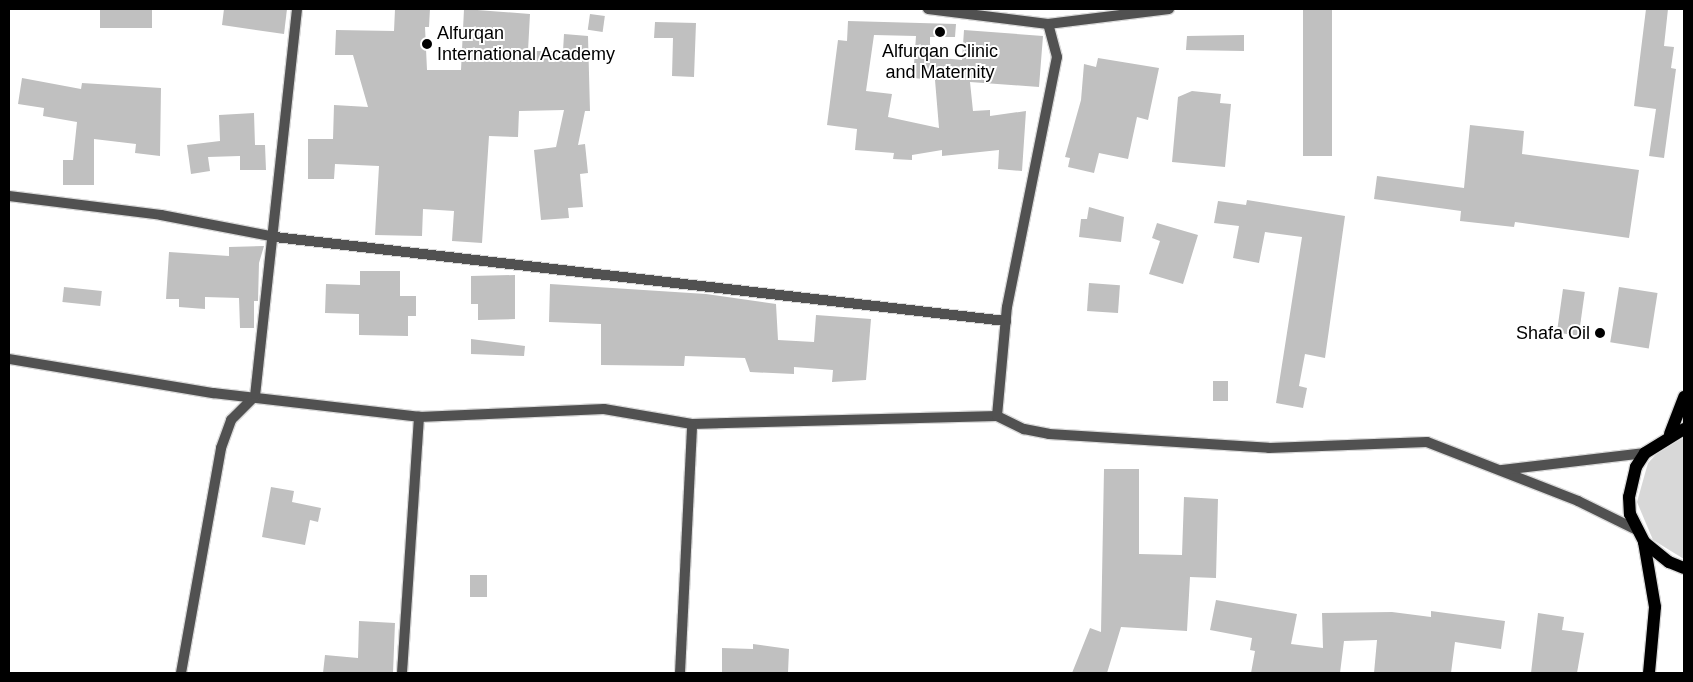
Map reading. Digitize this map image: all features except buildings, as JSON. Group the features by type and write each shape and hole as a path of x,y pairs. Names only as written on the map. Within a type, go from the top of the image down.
{"main road":[{"path":"1670,434 1684,397"},
{"path":"1684,429 1670,434 1645,453 1630,490 1635,528 1644,542 1655,554 1684,568"},
{"path":"1644,542 1656,607 1656,635 1648,673"}],"street":[{"path":"181,673 222,448 231,420 255,396 275,237 297,9"},
{"path":"928,9 1048,24 1169,9"},
{"path":"997,416 1006,321 1057,57 1048,24"},
{"path":"9,196 162,215 275,237 1006,321"},
{"path":"9,359 255,396 419,417 604,409 692,424 997,416 1024,429 1049,434 1269,448 1427,442 1635,528"},
{"path":"402,673 419,417"},
{"path":"680,673 692,424"},
{"path":"1501,471 1645,453"}],"shaded area":[{"path":"1684,438 1684,559 1653,540 1637,502 1648,463 1662,448"}],"place":[{"name":"Alfurqan Clinic and Maternity","path":"940,32"},
{"name":"Alfurqan International Academy","path":"427,44"},
{"name":"Shafa Oil","path":"1600,333"}]}
